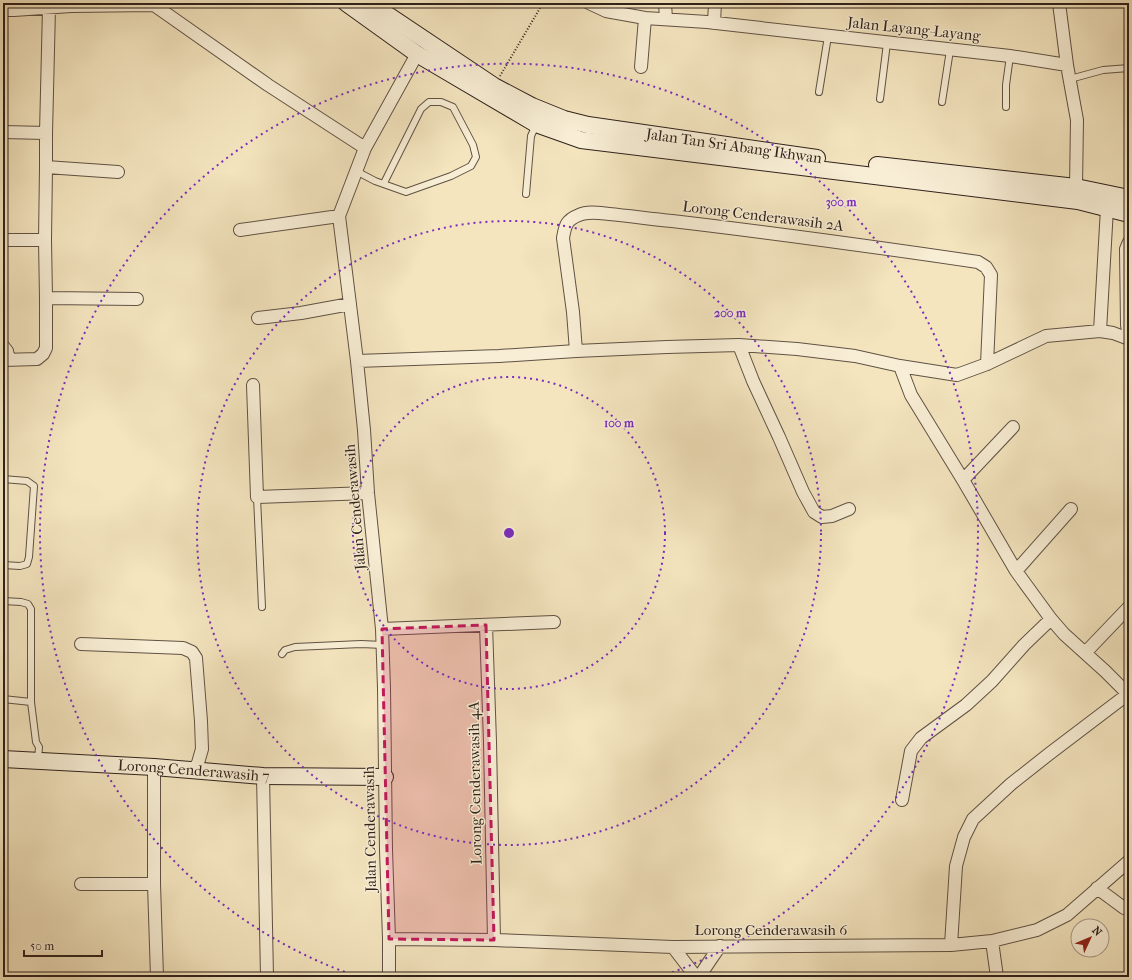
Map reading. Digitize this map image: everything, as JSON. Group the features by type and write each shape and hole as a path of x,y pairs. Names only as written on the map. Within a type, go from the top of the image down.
{"street":[{"path":"346,3 417,54"},
{"name":"Jalan Tan Sri Abang Ikhwan","path":"370,3 494,86 538,109 564,119 588,125 834,160 1076,187 1129,198"},
{"name":"Jalan Layang-Layang","path":"589,3 606,11 645,18 666,18 714,23 1010,56 1067,65"},
{"path":"665,3 666,18"},
{"path":"714,23 715,3"},
{"path":"1059,3 1067,65 1077,120 1076,187"},
{"path":"3,10 71,6 154,4 268,85 365,148"},
{"path":"3,346 7,351 6,360 37,359 43,354 46,348 45,240 49,8"},
{"path":"640,67 645,18"},
{"name":"Jalan Tan Sri Abang Ikhwan","path":"417,54 536,124 581,140 1078,201 1129,214"},
{"name":"Jalan Cenderawasih","path":"389,977 382,629 368,493 364,430 357,361 339,216 365,148 417,54"},
{"path":"3,132 46,132"},
{"path":"46,167 118,172"},
{"path":"1100,331 1107,208"},
{"name":"Lorong Cenderawasih 2A","path":"576,351 573,312 563,238 565,226 569,221 579,215 592,213 784,234 978,262 986,267 991,275 987,364"},
{"path":"240,230 339,216"},
{"path":"3,240 45,240"},
{"path":"357,361 739,345 797,349 855,356 900,366 957,375 987,364 1046,336 1100,331 1129,338 1127,325 1126,249 1129,242"},
{"path":"46,298 137,299"},
{"path":"258,318 301,313 350,304"},
{"path":"739,345 752,382 779,437 803,492 814,512 822,517 832,516 850,509"},
{"path":"900,366 912,395 1016,571 1051,619 1064,634 1128,695 1022,776 973,819 964,837 956,866 951,946"},
{"path":"252,385 257,497 368,493"},
{"path":"963,480 1013,427"},
{"path":"1016,571 1071,509"},
{"path":"1085,653 1129,607"},
{"path":"902,800 911,751 921,738 966,705 992,681 1024,645 1051,619"},
{"path":"382,629 554,622"},
{"name":"Lorong Cenderawasih 4A","path":"486,625 490,712 494,940"},
{"path":"81,644 183,648 192,652 196,658 202,749 198,763 193,770"},
{"name":"Lorong Cenderawasih 7","path":"3,759 154,767 263,776 385,777"},
{"path":"154,767 154,884 157,977"},
{"path":"263,776 266,977"},
{"name":"Lorong Cenderawasih 6","path":"389,939 494,940 673,947 951,946 992,941 1037,930 1067,915 1129,861"},
{"path":"80,884 154,884"},
{"path":"1097,888 1124,908 1129,909"},
{"path":"992,941 997,977"},
{"path":"699,977 720,946"},
{"path":"673,947 696,977"}],"lane":[{"path":"819,92 828,36"},
{"path":"880,99 887,43"},
{"path":"942,102 950,50"},
{"path":"1006,107 1006,85 1010,56"},
{"path":"1070,79 1103,70 1129,68"},
{"path":"356,171 375,181 406,192 451,176 471,166 476,157 473,145 453,106 441,102 429,102 421,109 384,184"},
{"path":"526,194 530,136 536,124"},
{"path":"3,479 27,481 34,486 29,557 27,564 20,566 3,565"},
{"path":"257,497 262,608"},
{"path":"3,601 28,604 31,609 31,702 36,742 39,747 38,760"},
{"path":"282,654 285,650 295,647 361,644 383,645"},
{"path":"3,699 31,702"}],"path":[{"path":"494,86 543,3"}],"highlighted area":[{"path":"486,625 494,940 389,939 382,629"}]}
